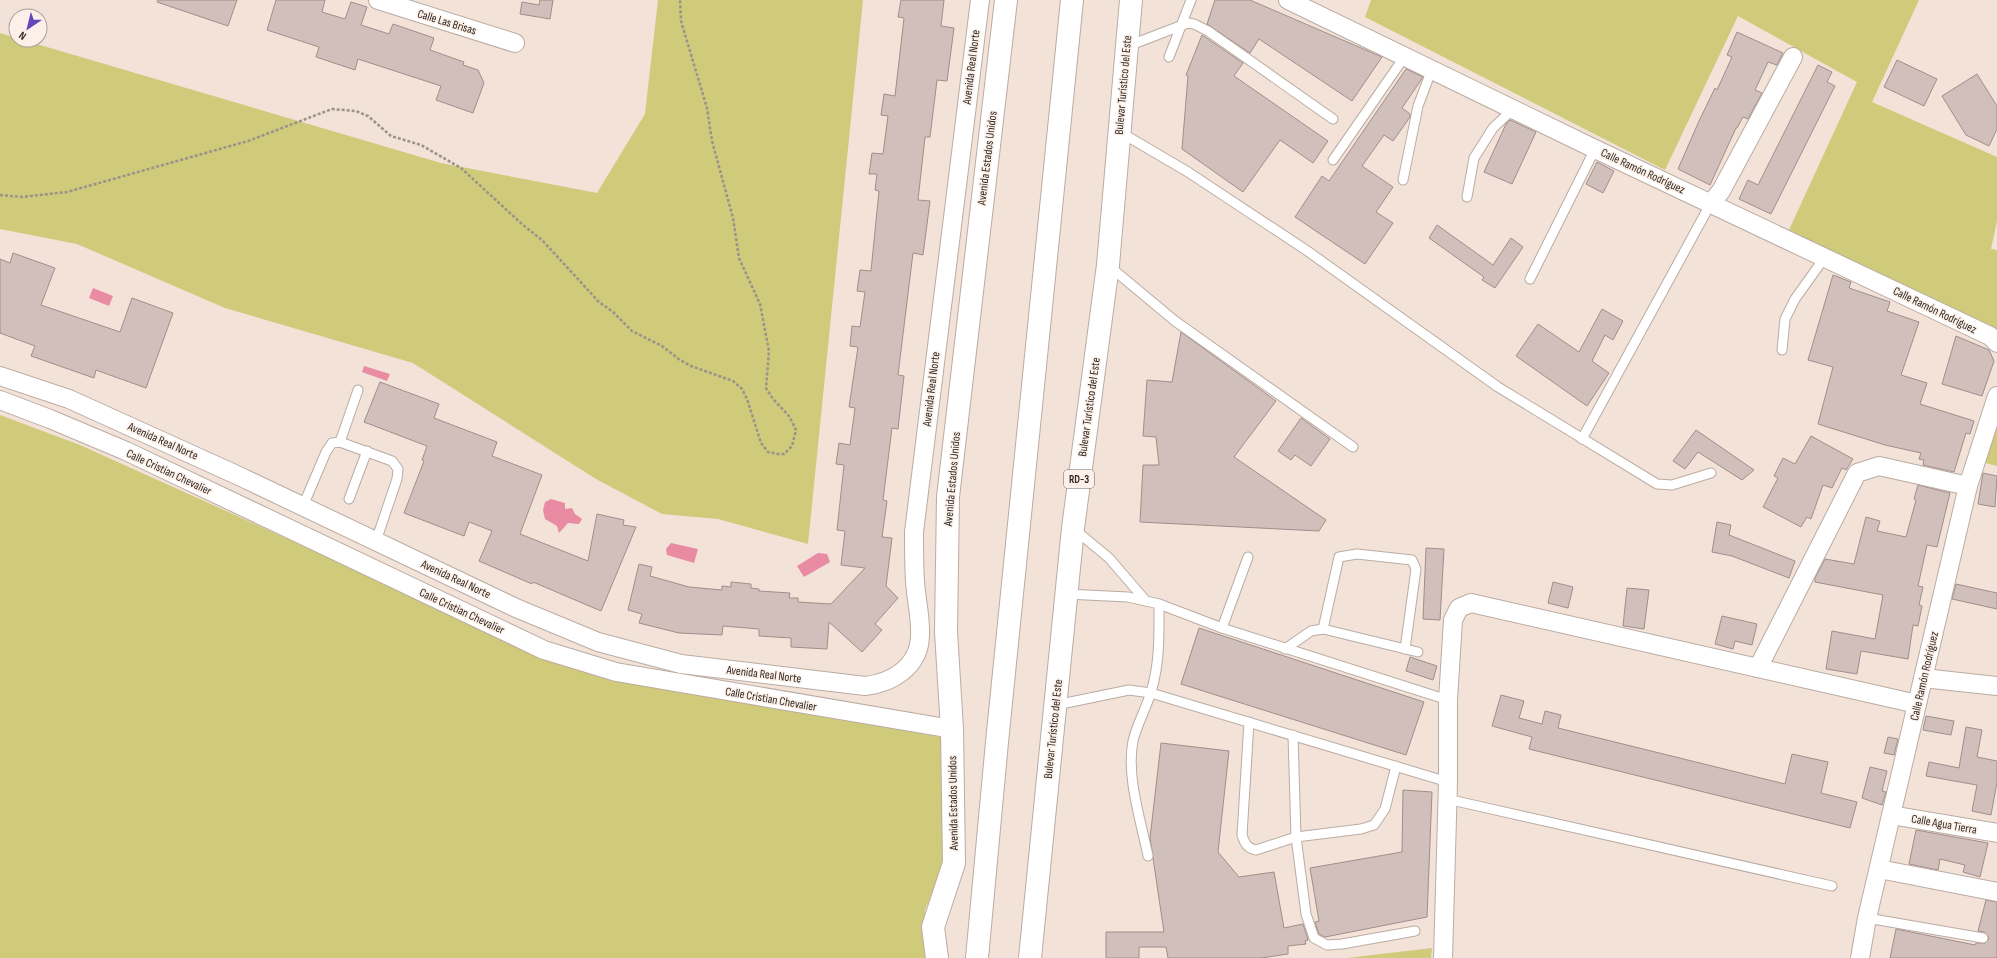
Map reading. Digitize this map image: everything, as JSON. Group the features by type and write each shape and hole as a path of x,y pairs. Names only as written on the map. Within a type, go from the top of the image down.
{"main road":[{"name":"Avenida Estados Unidos","path":"937,958 933,927 954,863 952,730 946,632 948,497 1006,0"},
{"path":"977,958 997,742 1072,0"},
{"name":"Bulevar Turístico del Este","path":"1030,958 1073,528 1108,265 1131,0"}],"street":[{"name":"Calle Las Brisas","path":"378,0 515,43"},
{"name":"Avenida Real Norte","path":"0,376 69,399 303,506 516,608 598,642 681,664 864,686 881,684 896,677 904,670 916,652 920,636 915,580 914,532 980,0"},
{"name":"Calle Ramón Rodríguez","path":"1288,0 1595,149 1990,336 1997,343"},
{"path":"1711,203 1721,191 1793,57"},
{"name":"Calle Ramón Rodríguez","path":"1860,958 1867,918 1968,486 1997,396"},
{"name":"Calle Cristian Chevalier","path":"0,400 126,451 544,650 616,672 952,730"},
{"path":"1758,668 1857,473 1879,466 1968,486"},
{"path":"1444,958 1448,790 1448,700 1453,620 1459,608 1471,603 1917,704"},
{"path":"1924,678 1997,686"},
{"name":"Calle Agua Tierra","path":"1891,815 1997,833"},
{"path":"1879,869 1997,892"}],"lane":[{"path":"1169,57 1191,0"},
{"path":"1127,47 1182,25 1194,24 1208,31 1333,119"},
{"path":"1332,160 1405,56"},
{"path":"1403,180 1418,106 1432,69"},
{"path":"1467,196 1474,158 1493,128 1513,109"},
{"path":"1119,131 1188,172 1280,233 1398,314 1498,387 1657,484 1672,485 1711,473"},
{"path":"1530,279 1595,149"},
{"path":"1582,439 1711,203"},
{"path":"1782,350 1785,319 1795,299 1825,257"},
{"path":"1108,265 1175,321 1353,447"},
{"path":"340,442 358,390"},
{"path":"303,506 328,447 332,443 340,442 392,461 398,469 376,541"},
{"path":"348,499 367,451"},
{"path":"1073,528 1109,558 1146,601"},
{"path":"1323,629 1339,557 1357,554 1412,560 1416,569 1405,650"},
{"path":"1222,628 1248,557"},
{"path":"1066,594 1128,597 1159,604 1222,628 1285,649 1448,700"},
{"path":"1148,856 1132,776 1132,756 1133,741 1151,693 1159,662 1159,604"},
{"path":"1285,649 1311,631 1323,629 1418,652"},
{"path":"1055,706 1129,690 1151,693 1396,766 1448,790 1832,886"},
{"path":"1249,722 1242,835 1246,845 1256,850 1296,837 1361,829 1374,824 1385,809 1396,766"},
{"path":"1293,735 1296,837 1306,914 1314,938 1327,945 1342,944 1415,930"},
{"path":"1867,918 1983,938"}],"path":[{"path":"0,195 44,196 67,192 248,141 332,110 356,111 368,116 391,136 421,145 461,168 523,225 542,240 599,302 613,312 632,331 662,346 680,360 691,366 733,380 742,389 747,399 761,444 768,452 784,454 792,446 796,430 789,416 773,399 766,388 768,351 760,304 739,258 733,218 712,141 707,108 681,21 680,0"}],"shaded area":[{"path":"658,0 863,0 808,544 718,519 662,514 596,479 413,363 225,308 77,244 0,229 0,33 8,36 8,48 48,47 441,163 597,193 645,114"},
{"path":"1371,0 1919,0 1872,102 1997,157 1997,221 1991,249 1997,250 1997,342 1789,230 1857,82 1738,16 1665,170 1365,17"},
{"path":"93,288 113,296 109,306 89,298"},
{"path":"364,366 390,374 387,381 362,372"},
{"path":"0,415 80,445 417,597 609,679 765,705 946,738 944,864 925,910 927,958 0,958"},
{"path":"1997,423 1997,466 1982,462"},
{"path":"551,499 565,503 565,509 572,508 575,514 582,519 579,524 568,523 559,533 557,526 545,519 543,510 545,502"},
{"path":"671,543 698,549 694,563 667,555 666,549"},
{"path":"818,553 827,554 830,562 804,577 797,566"},
{"path":"1432,948 1431,958 1347,958"}],"building":[{"path":"158,0 237,0 228,26 157,2"},
{"path":"276,0 325,0 322,12 345,19 351,2 367,7 361,25 389,34 393,24 434,38 430,50 464,62 463,65 478,70 484,83 473,113 436,100 441,86 358,59 355,70 316,57 319,47 267,30"},
{"path":"540,0 553,0 550,19 520,14 522,2 539,5"},
{"path":"901,0 944,0 941,26 954,28 947,81 937,80 930,137 925,137 918,200 930,201 923,255 913,253 898,375 904,376 898,429 892,428 883,500 887,501 882,537 892,538 886,586 898,598 875,624 882,630 862,652 829,622 827,649 791,647 791,638 759,636 759,629 723,626 722,635 679,633 639,623 642,614 628,610 639,564 652,567 650,576 689,587 722,590 722,586 731,587 731,582 751,584 751,588 759,589 759,591 790,593 789,598 798,598 798,602 831,604 865,568 841,565 845,531 837,530 844,465 836,464 839,443 850,445 855,408 849,407 858,347 850,346 852,326 860,327 865,292 857,291 860,270 871,271 879,191 875,190 877,174 869,174 872,153 883,154 888,116 881,115 884,94 895,96 904,18 898,17"},
{"path":"1215,0 1250,0 1382,57 1352,101 1259,39 1250,53 1207,24"},
{"path":"1737,32 1783,53 1777,65 1768,62 1755,90 1762,93 1748,119 1743,117 1736,128 1710,185 1678,169 1699,121 1715,88 1717,90 1732,57 1727,55"},
{"path":"1202,35 1243,63 1234,76 1328,141 1313,163 1280,140 1243,192 1182,149 1188,76 1186,75"},
{"path":"1897,60 1937,79 1924,106 1884,87"},
{"path":"1818,65 1832,72 1827,82 1835,86 1771,214 1739,199 1748,180 1758,185"},
{"path":"1406,69 1423,77 1402,108 1410,114 1410,117 1393,141 1384,135 1362,166 1393,187 1376,212 1393,223 1365,264 1295,217 1322,176 1329,181"},
{"path":"1977,74 1997,106 1997,129 1989,146 1966,135 1942,96"},
{"path":"1510,120 1536,132 1512,184 1484,172 1506,124"},
{"path":"1597,162 1614,171 1603,193 1586,184"},
{"path":"1437,225 1493,265 1511,238 1523,247 1495,288 1482,280 1484,277 1429,238"},
{"path":"13,253 55,268 41,305 120,332 132,298 173,313 146,388 96,370 94,378 31,356 35,346 0,333 0,259 10,263"},
{"path":"1833,275 1851,282 1849,288 1890,302 1887,311 1919,322 1901,375 1927,383 1920,404 1974,421 1970,434 1966,433 1954,472 1923,465 1924,460 1919,459 1921,453 1885,445 1818,424 1833,367 1808,360"},
{"path":"1602,309 1623,321 1613,340 1605,335 1592,361 1609,373 1587,406 1516,356 1538,324 1579,352"},
{"path":"1181,332 1276,401 1234,457 1326,520 1319,531 1140,522 1143,465 1159,465 1156,437 1143,436 1147,380 1172,382"},
{"path":"1956,336 1989,350 1994,361 1982,396 1942,384"},
{"path":"380,382 439,404 434,418 497,442 492,456 542,475 520,534 588,561 597,514 624,520 623,525 636,527 601,611 479,561 492,531 469,522 464,536 404,513 424,461 422,460 427,446 364,422"},
{"path":"1301,418 1330,439 1311,466 1295,455 1291,460 1278,451"},
{"path":"1696,430 1754,470 1742,480 1698,452 1685,469 1673,461"},
{"path":"1811,436 1853,459 1846,470 1842,468 1832,488 1823,485 1811,519 1807,517 1801,527 1763,507 1778,478 1774,476 1783,458 1795,464"},
{"path":"1983,473 1997,476 1995,507 1978,504"},
{"path":"1918,485 1950,493 1937,547 1927,545 1918,586 1923,587 1919,605 1922,606 1918,626 1913,625 1908,659 1861,651 1857,674 1826,669 1832,631 1875,639 1883,595 1815,582 1815,578 1825,559 1854,564 1866,517 1880,521 1877,531 1906,537 1916,500 1914,499"},
{"path":"1717,522 1731,525 1729,535 1795,561 1789,578 1732,556 1712,552"},
{"path":"1426,548 1444,549 1440,620 1423,619"},
{"path":"1553,582 1573,587 1568,608 1548,603"},
{"path":"1956,584 1997,593 1997,609 1952,599"},
{"path":"1627,588 1649,590 1644,629 1623,626"},
{"path":"1722,616 1757,624 1752,645 1735,641 1733,649 1715,644"},
{"path":"1199,628 1424,702 1406,755 1181,684"},
{"path":"1410,657 1437,666 1433,680 1406,671"},
{"path":"1501,695 1524,701 1519,718 1542,724 1545,711 1561,715 1558,728 1785,784 1792,754 1828,762 1821,793 1857,802 1850,828 1529,749 1532,737 1492,726"},
{"path":"1926,716 1954,721 1951,735 1923,730"},
{"path":"1966,727 1982,730 1977,757 1997,761 1997,782 1991,815 1972,811 1977,785 1926,776 1929,762 1959,768"},
{"path":"1888,737 1898,739 1894,755 1884,753"},
{"path":"1161,743 1229,751 1218,852 1239,877 1274,872 1284,928 1303,924 1308,940 1305,941 1306,944 1288,946 1288,954 1261,958 1168,958 1166,947 1139,947 1139,958 1106,958 1106,932 1164,932 1150,838"},
{"path":"1870,767 1887,771 1882,791 1886,792 1882,805 1862,798"},
{"path":"1403,790 1432,792 1427,917 1325,937 1319,934 1315,922 1319,921 1310,868 1402,852"},
{"path":"1916,830 1988,843 1980,877 1963,872 1965,865 1940,859 1938,870 1909,864"},
{"path":"1986,900 1997,902 1997,958 1890,958 1896,929 1975,945 1976,943 1985,943 1989,939 1988,936 1984,932 1978,931"}]}
